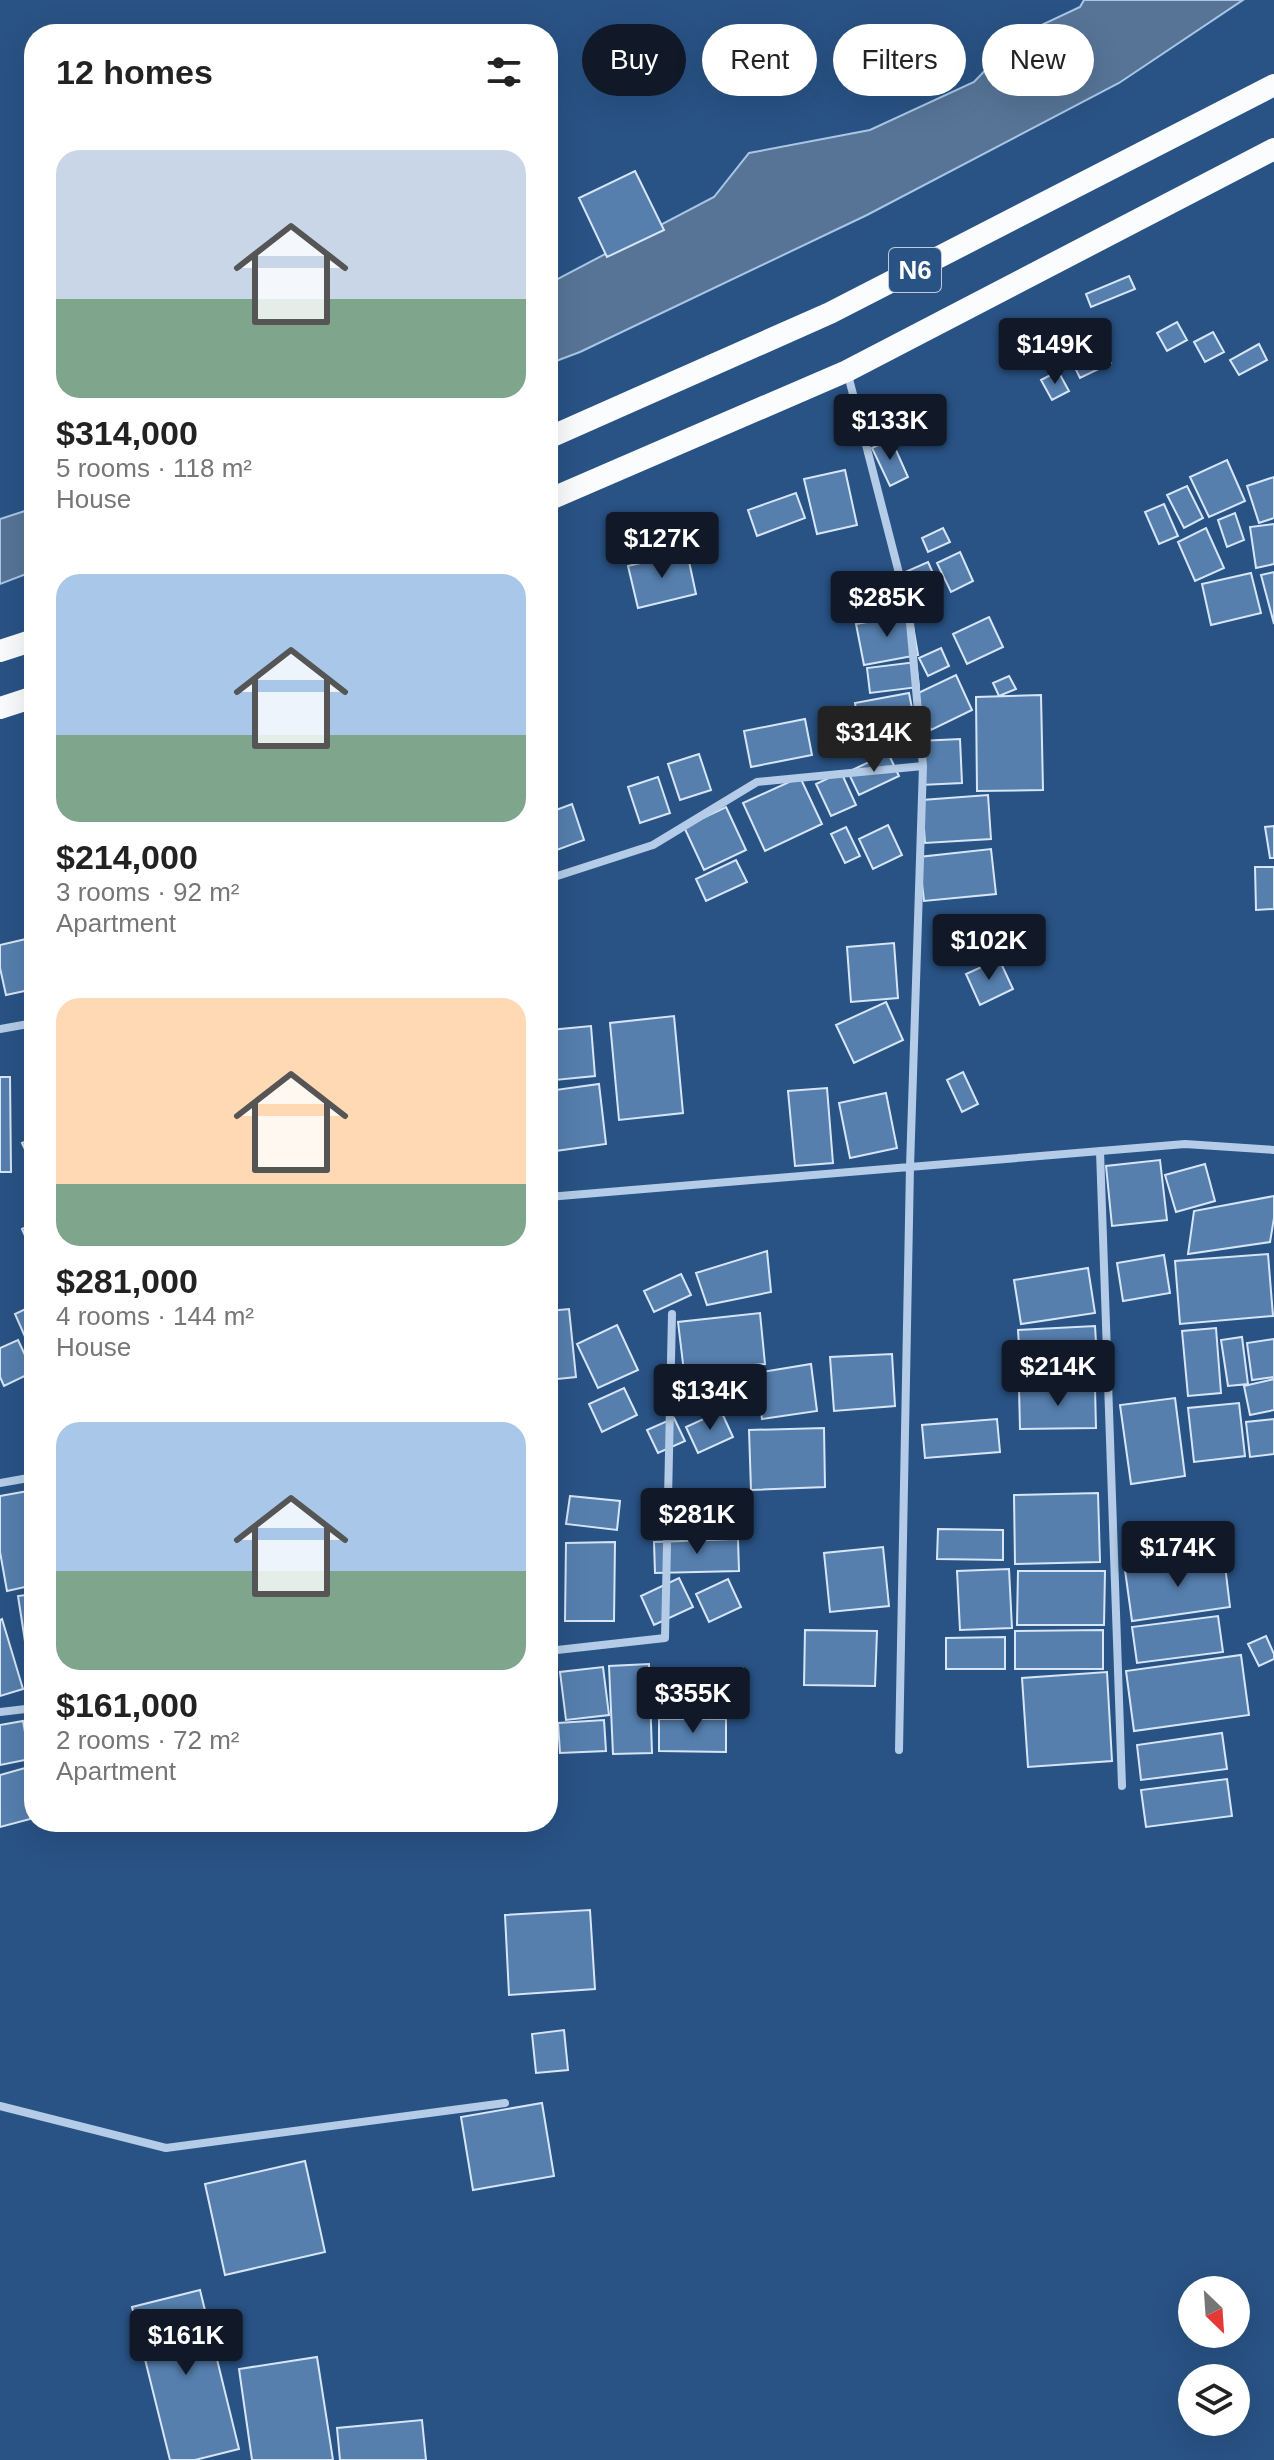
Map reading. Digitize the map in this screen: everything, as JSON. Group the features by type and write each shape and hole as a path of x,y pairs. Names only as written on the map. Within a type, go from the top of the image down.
{"highway":[{"name":"N6","path":"558,434 830,313 1274,85"},
{"name":"N6","path":"558,496 847,371 1274,149"},
{"path":"0,651 24,643"},
{"path":"0,708 24,700"}],"street":[{"path":"847,371 909,612 923,766 910,1167 899,1750"},
{"path":"558,876 653,845 757,782 923,766"},
{"path":"0,1029 24,1025"},
{"path":"558,1196 1185,1144 1274,1150"},
{"path":"1100,1151 1122,1786"},
{"path":"558,1650 665,1638 672,1314"},
{"path":"0,1483 24,1479"},
{"path":"0,1712 24,1709"},
{"path":"0,2106 166,2148 505,2103"}],"water":[{"path":"1084,0 1243,0 1119,83 867,215 558,360 558,279 714,197 749,153 870,130 944,96 966,96 966,86 982,74 982,96 1094,96 1094,24 1044,24 1080,7"},
{"path":"24,511 24,575 0,584 0,519"}],"building":[{"path":"635,171 664,230 607,257 579,198"},
{"path":"1129,276 1135,289 1091,307 1086,294"},
{"path":"1177,322 1187,340 1167,351 1157,333"},
{"path":"1093,326 1111,363 1080,378 1062,341"},
{"path":"1213,332 1224,352 1205,362 1194,342"},
{"path":"1032,338 1038,354 1024,359 1017,344"},
{"path":"1259,344 1267,360 1239,375 1230,360"},
{"path":"1058,371 1069,391 1052,400 1041,380"},
{"path":"891,439 908,477 890,486 872,448"},
{"path":"1227,460 1245,501 1209,517 1190,477"},
{"path":"845,470 857,525 817,534 804,479"},
{"path":"1274,477 1274,518 1259,523 1247,486"},
{"path":"1187,486 1203,518 1184,528 1167,495"},
{"path":"796,493 805,518 757,536 748,510"},
{"path":"1164,504 1178,536 1159,544 1145,512"},
{"path":"1235,513 1244,540 1227,547 1218,520"},
{"path":"1274,524 1274,564 1256,568 1250,527"},
{"path":"943,528 950,542 928,552 922,538"},
{"path":"1206,528 1224,568 1195,581 1178,542"},
{"path":"687,552 696,594 638,608 628,566"},
{"path":"960,552 973,581 951,592 937,563"},
{"path":"928,562 941,591 908,607 894,577"},
{"path":"1274,572 1274,624 1261,575"},
{"path":"1251,573 1261,613 1211,625 1202,584"},
{"path":"911,614 918,655 864,665 856,624"},
{"path":"989,617 1003,647 967,664 953,634"},
{"path":"941,648 949,666 928,676 919,658"},
{"path":"916,662 919,687 870,693 867,668"},
{"path":"956,675 972,710 931,730 914,695"},
{"path":"1009,676 1016,689 999,696 993,683"},
{"path":"909,693 917,734 862,744 855,703"},
{"path":"1041,695 1043,790 977,791 976,697"},
{"path":"805,719 812,755 751,767 744,731"},
{"path":"960,739 962,783 921,785 919,741"},
{"path":"888,753 899,776 859,795 848,772"},
{"path":"699,754 711,790 680,800 668,764"},
{"path":"841,772 856,805 831,816 816,784"},
{"path":"658,777 670,813 640,823 628,787"},
{"path":"800,777 822,824 765,851 743,803"},
{"path":"988,795 991,839 925,843 922,800"},
{"path":"572,804 584,840 558,850 558,809"},
{"path":"726,807 746,850 704,870 684,827"},
{"path":"888,825 902,855 873,869 859,839"},
{"path":"1274,826 1274,858 1270,858 1265,827"},
{"path":"846,827 860,856 845,863 831,834"},
{"path":"991,849 996,894 924,901 919,857"},
{"path":"736,860 747,882 706,901 696,879"},
{"path":"1255,867 1274,867 1274,909 1256,910"},
{"path":"24,939 24,991 6,995 0,968 0,945"},
{"path":"894,943 898,998 851,1002 847,947"},
{"path":"999,959 1013,989 980,1005 966,974"},
{"path":"886,1002 903,1040 854,1063 836,1025"},
{"path":"674,1016 683,1113 619,1120 610,1023"},
{"path":"591,1026 595,1076 558,1080 558,1029"},
{"path":"963,1072 978,1104 962,1112 947,1080"},
{"path":"0,1077 10,1077 11,1172 0,1172"},
{"path":"599,1084 606,1144 558,1151 558,1090"},
{"path":"827,1088 833,1163 795,1166 788,1091"},
{"path":"886,1093 897,1148 850,1158 839,1103"},
{"path":"1160,1160 1167,1220 1112,1226 1106,1166"},
{"path":"1205,1164 1215,1201 1176,1212 1165,1175"},
{"path":"1274,1196 1270,1242 1188,1254 1194,1211"},
{"path":"767,1251 771,1292 707,1305 696,1273"},
{"path":"1268,1254 1273,1316 1180,1324 1175,1261"},
{"path":"1164,1255 1170,1293 1123,1301 1117,1263"},
{"path":"1088,1268 1095,1313 1021,1324 1014,1280"},
{"path":"681,1274 691,1295 654,1312 644,1291"},
{"path":"569,1309 576,1377 558,1379 558,1310"},
{"path":"24,1310 24,1334 15,1314"},
{"path":"760,1313 765,1364 684,1372 678,1322"},
{"path":"617,1325 638,1370 598,1388 577,1344"},
{"path":"1095,1326 1098,1375 1021,1380 1018,1330"},
{"path":"1216,1328 1221,1393 1188,1396 1182,1331"},
{"path":"1242,1337 1248,1384 1228,1386 1221,1340"},
{"path":"1274,1339 1274,1377 1252,1380 1247,1343"},
{"path":"18,1340 24,1353 24,1376 4,1386 0,1377 0,1348"},
{"path":"892,1354 895,1406 834,1411 830,1357"},
{"path":"811,1364 817,1411 762,1419 756,1373"},
{"path":"1274,1379 1274,1410 1250,1415 1244,1386"},
{"path":"1095,1387 1096,1428 1020,1429 1019,1388"},
{"path":"624,1388 637,1415 602,1432 589,1404"},
{"path":"1175,1398 1185,1476 1131,1484 1120,1405"},
{"path":"1239,1403 1245,1456 1194,1462 1188,1408"},
{"path":"721,1411 733,1437 698,1453 686,1427"},
{"path":"674,1418 685,1441 658,1453 647,1430"},
{"path":"997,1419 1000,1452 925,1458 922,1425"},
{"path":"1274,1419 1274,1454 1250,1457 1246,1422"},
{"path":"824,1428 825,1487 751,1490 749,1430"},
{"path":"24,1492 24,1587 7,1591 0,1552 0,1496"},
{"path":"1098,1493 1100,1562 1015,1564 1014,1495"},
{"path":"570,1496 620,1501 617,1530 566,1524"},
{"path":"685,1499 727,1501 725,1532 684,1529"},
{"path":"938,1529 1003,1530 1003,1560 937,1559"},
{"path":"738,1539 739,1571 655,1573 654,1542"},
{"path":"615,1542 614,1621 565,1621 566,1543"},
{"path":"883,1547 889,1606 830,1612 824,1553"},
{"path":"1224,1557 1230,1607 1132,1621 1125,1570"},
{"path":"1009,1569 1012,1628 960,1630 957,1571"},
{"path":"1018,1571 1105,1571 1104,1625 1017,1625"},
{"path":"679,1578 693,1607 654,1625 641,1596"},
{"path":"728,1579 741,1607 709,1622 696,1594"},
{"path":"24,1595 24,1635 18,1596"},
{"path":"1218,1616 1223,1652 1137,1663 1132,1627"},
{"path":"0,1620 23,1689 0,1696"},
{"path":"805,1630 877,1631 875,1686 804,1685"},
{"path":"1103,1630 1103,1669 1015,1669 1015,1631"},
{"path":"1266,1636 1274,1659 1259,1666 1248,1644"},
{"path":"1005,1637 1005,1669 946,1669 946,1638"},
{"path":"1241,1655 1249,1715 1134,1731 1126,1671"},
{"path":"649,1664 652,1753 613,1754 609,1666"},
{"path":"603,1667 609,1715 566,1720 560,1672"},
{"path":"661,1668 743,1668 742,1714 660,1713"},
{"path":"1107,1672 1112,1761 1028,1767 1022,1678"},
{"path":"659,1719 726,1719 726,1752 659,1751"},
{"path":"604,1720 606,1751 560,1753 558,1723"},
{"path":"23,1721 24,1760 0,1765 0,1725"},
{"path":"1222,1733 1227,1769 1141,1780 1137,1745"},
{"path":"24,1768 24,1821 0,1827 0,1775"},
{"path":"1227,1779 1232,1816 1146,1827 1141,1790"},
{"path":"590,1910 595,1989 509,1995 505,1915"},
{"path":"564,2030 568,2070 536,2073 532,2034"},
{"path":"542,2103 554,2176 473,2190 461,2117"},
{"path":"305,2161 325,2252 225,2275 205,2184"},
{"path":"200,2290 239,2449 195,2460 170,2460 132,2307"},
{"path":"317,2357 333,2460 252,2460 239,2369"},
{"path":"422,2420 426,2460 340,2460 337,2428"}]}
